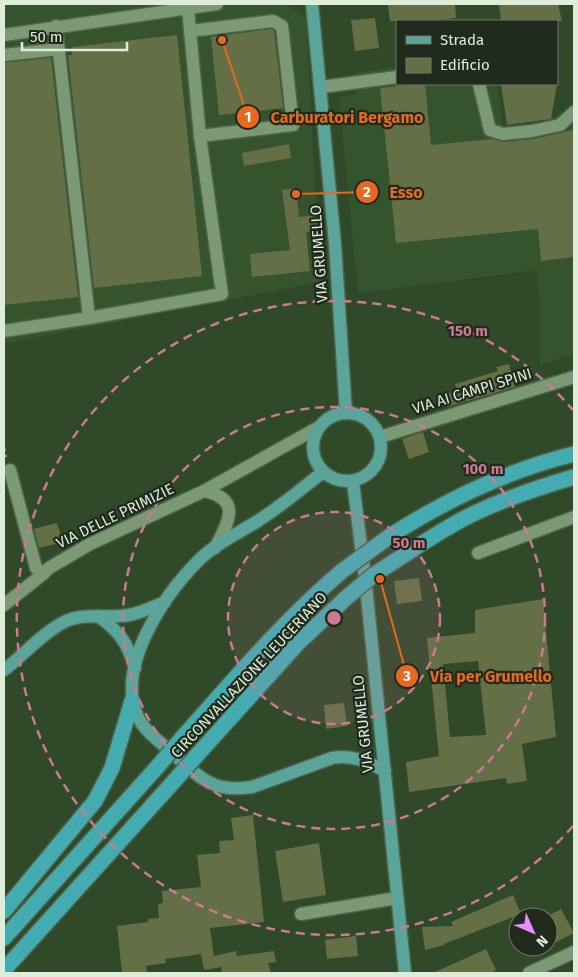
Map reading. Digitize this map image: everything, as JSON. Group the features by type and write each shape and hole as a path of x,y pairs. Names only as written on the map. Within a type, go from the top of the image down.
{"highway":[{"name":"CIRCONVALLAZIONE LEUCERIANO","path":"4,938 271,638 342,571 415,520 490,483 537,465 574,454"},
{"name":"CIRCONVALLAZIONE LEUCERIANO","path":"4,970 299,642 346,598 372,576 433,536 473,514 520,495 574,477"},
{"path":"4,911 95,801 112,768 132,701"}],"main road":[{"name":"VIA GRUMELLO","path":"312,4 335,244 346,413"},
{"path":"346,413 360,415 368,420 380,437 381,446 377,465 370,473 353,482 342,482 332,479 323,472 313,455 314,435 319,427 336,415 346,413"},
{"path":"323,472 256,522 236,533 200,559 165,602 150,627 143,642 132,680 132,701 137,716 154,737 202,779 223,789 239,790 252,787 340,756 360,759 385,771"},
{"name":"VIA GRUMELLO","path":"353,482 405,973"},
{"path":"4,670 50,631 64,622 76,618 128,615 165,602"},
{"path":"98,616 120,635 135,668"}],"street":[{"path":"4,35 218,4"},
{"path":"4,331 222,294 200,136 188,9"},
{"path":"190,30 273,21 282,26 293,125 200,136"},
{"path":"56,26 89,318"},
{"path":"4,56 59,49"},
{"path":"321,87 396,77"},
{"path":"479,85 484,97 490,130 503,134 560,125 574,112"},
{"name":"VIA AI CAMPI SPINI","path":"380,437 574,377"},
{"name":"VIA DELLE PRIMIZIE","path":"4,605 49,568 90,544 204,491 319,427"},
{"path":"10,470 36,568 43,574"},
{"path":"204,491 220,495 230,512 229,522 215,548"},
{"path":"478,553 574,517"},
{"path":"301,914 397,898"},
{"path":"529,973 574,952"}],"shaded area":[{"path":"4,4 284,4 306,17 320,282 4,344"},
{"path":"396,66 396,85 497,85 504,130 554,125 574,104 574,354 540,365 540,312 537,270 358,293 339,98 357,94 354,73"}],"building":[{"path":"388,4 455,4 456,18 390,21"},
{"path":"499,4 558,4 562,21 558,20 501,20"},
{"path":"375,18 379,48 355,51 351,20"},
{"path":"271,29 274,31 283,108 219,115 211,37"},
{"path":"177,35 202,276 94,288 68,55 72,55 72,47"},
{"path":"51,58 78,297 4,305 4,63"},
{"path":"425,85 431,145 492,139 504,142 534,139 574,130 574,257 541,261 538,229 396,243 380,88"},
{"path":"501,85 557,85 551,119 507,125"},
{"path":"289,144 291,158 244,166 242,153"},
{"path":"296,188 299,217 316,215 318,231 306,232 310,271 252,277 250,254 290,250 282,190"},
{"path":"509,364 515,387 447,407 444,395 457,391 455,384 498,371 496,367"},
{"path":"423,432 429,452 409,459 402,439"},
{"path":"57,523 63,542 39,548 34,529"},
{"path":"419,578 422,601 397,604 394,581"},
{"path":"543,599 556,737 522,744 527,781 507,784 506,778 409,792 406,762 439,756 427,638 475,633 475,610","holes":["478,661 486,735 450,737 443,664"]},
{"path":"344,703 347,726 326,729 324,705"},
{"path":"253,815 264,922 210,928 214,956 236,951 237,956 274,951 276,962 268,963 271,973 222,973 221,967 204,970 201,954 165,959 166,963 146,966 147,973 122,973 117,926 149,922 148,919 159,918 158,904 163,903 162,891 201,887 197,855 220,853 219,841 234,840 231,818"},
{"path":"319,843 326,895 283,902 275,851"},
{"path":"513,895 518,907 508,907 508,919 444,945 425,950 422,927 453,926 451,922"},
{"path":"561,909 574,933 558,941 558,911"},
{"path":"356,936 358,956 327,959 325,940"},
{"path":"486,949 496,970 490,973 433,973"}],"place":[{"name":"Carburatori Bergamo","path":"222,40"},
{"name":"Esso","path":"296,194"},
{"name":"Via per Grumello","path":"380,579"}]}
